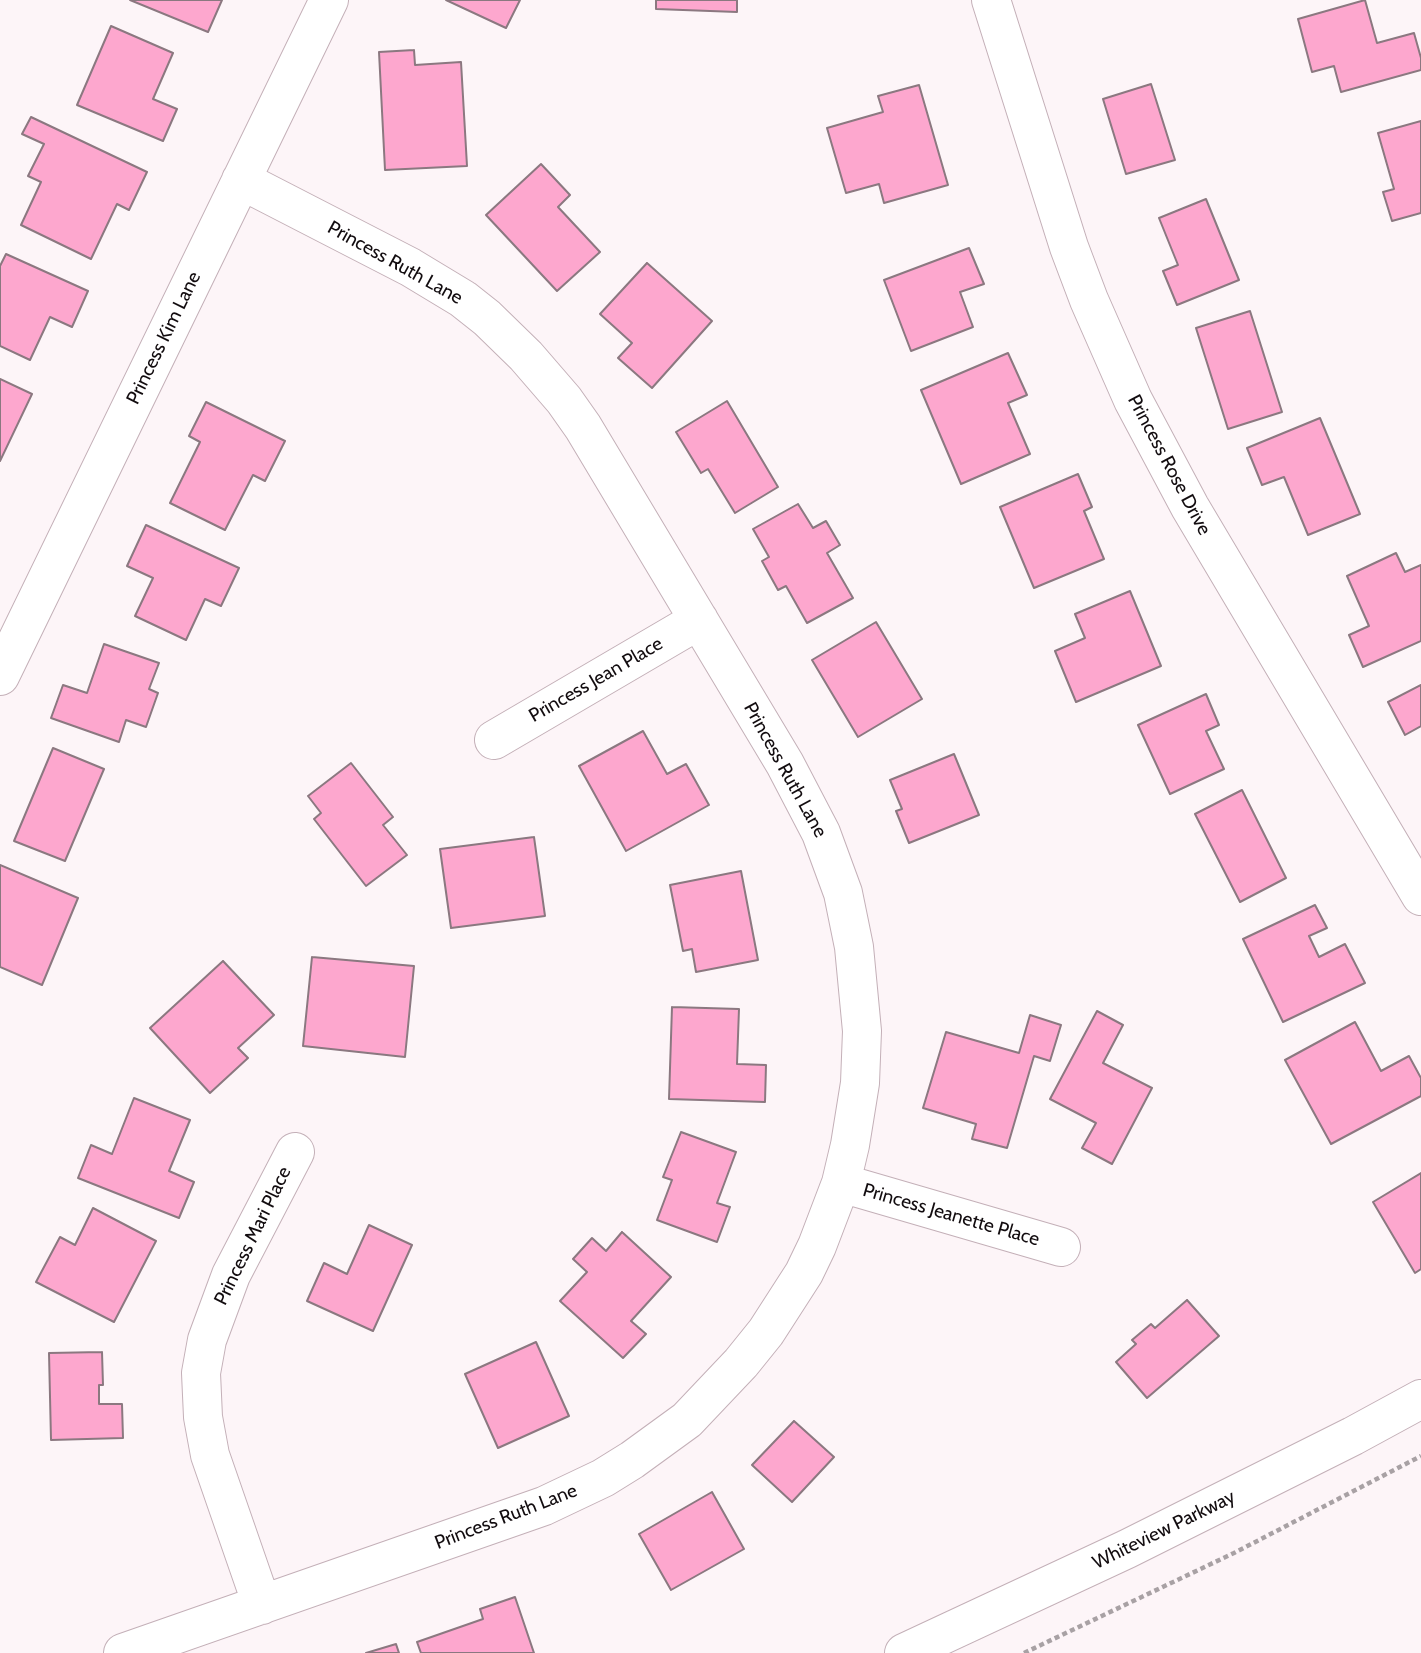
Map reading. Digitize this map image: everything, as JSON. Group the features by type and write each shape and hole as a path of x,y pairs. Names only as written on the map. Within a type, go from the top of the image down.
{"street":[{"name":"Princess Kim Lane","path":"0,676 329,0"},
{"name":"Princess Rose Drive","path":"991,0 1069,247 1133,400 1204,530 1421,896"},
{"name":"Princess Ruth Lane","path":"123,1653 544,1506 603,1478 659,1441 687,1420 715,1392 780,1312 817,1246 841,1183 856,1109 862,1031 854,947 843,893 821,833 804,799 583,427 546,377 487,318 442,286 241,180"},
{"name":"Princess Jean Place","path":"494,740 699,620"},
{"name":"Princess Mari Place","path":"262,1605 210,1455 203,1417 201,1373 207,1340 231,1275 295,1152"},
{"name":"Princess Jeanette Place","path":"841,1183 1061,1247"},
{"name":"Whiteview Parkway","path":"904,1653 1127,1549 1421,1399"}],"path":[{"path":"1024,1653 1234,1553 1421,1456"}],"building":[{"path":"130,0 222,0 208,32"},
{"path":"446,0 520,0 506,28"},
{"path":"656,0 737,0 737,12 656,9"},
{"path":"1365,0 1377,43 1414,33 1421,58 1421,70 1341,92 1334,66 1312,72 1298,19"},
{"path":"111,26 173,53 153,99 177,109 163,141 77,105"},
{"path":"414,50 415,65 461,62 467,166 385,170 379,52"},
{"path":"1151,84 1175,160 1126,174 1103,99"},
{"path":"919,85 948,185 884,203 879,184 846,193 827,128 883,112 878,96"},
{"path":"31,117 147,172 129,210 117,204 91,259 21,225 41,182 28,176 44,144 22,134"},
{"path":"1421,121 1421,213 1392,221 1383,192 1394,189 1378,133"},
{"path":"541,164 570,195 558,207 600,252 557,291 486,215"},
{"path":"1206,199 1239,280 1177,305 1163,271 1178,265 1159,218"},
{"path":"969,248 984,284 960,292 973,327 911,351 884,280"},
{"path":"6,254 88,291 72,327 50,317 30,360 0,346 0,266"},
{"path":"647,263 712,321 652,388 618,358 632,343 600,314"},
{"path":"1250,311 1282,412 1228,429 1196,328"},
{"path":"1008,353 1027,395 1008,403 1030,454 961,484 921,390"},
{"path":"0,379 32,394 0,461"},
{"path":"727,401 778,487 735,513 708,469 701,473 676,432"},
{"path":"206,402 285,441 265,481 253,475 225,530 170,503 200,442 189,436"},
{"path":"1320,418 1360,514 1308,535 1284,477 1262,485 1247,448"},
{"path":"1078,474 1092,507 1084,511 1104,559 1034,588 1000,507"},
{"path":"798,504 813,528 826,521 840,545 827,553 853,598 807,623 786,586 778,590 762,561 769,557 753,529"},
{"path":"146,525 239,568 221,606 205,599 186,640 135,616 153,578 127,566"},
{"path":"1396,553 1405,572 1421,565 1421,641 1363,667 1349,635 1369,626 1347,576"},
{"path":"1130,591 1161,666 1076,702 1055,651 1085,638 1075,614"},
{"path":"876,622 922,699 858,737 812,660"},
{"path":"104,644 159,663 149,689 158,693 146,727 126,720 119,742 51,718 63,685 87,693"},
{"path":"1421,685 1421,726 1405,735 1388,702"},
{"path":"1206,694 1219,725 1206,731 1224,769 1170,794 1138,725"},
{"path":"643,731 667,774 686,764 709,805 626,851 579,766"},
{"path":"53,748 104,769 65,861 14,841"},
{"path":"954,754 979,815 909,843 896,811 902,809 890,780"},
{"path":"351,763 393,817 383,825 407,855 366,886 314,819 321,813 308,796"},
{"path":"1242,790 1286,878 1240,902 1195,814"},
{"path":"534,837 545,916 451,928 440,849"},
{"path":"0,865 78,898 42,985 0,967"},
{"path":"741,871 758,960 696,972 692,949 683,951 670,885"},
{"path":"1315,905 1327,928 1309,936 1319,957 1345,944 1365,983 1283,1022 1243,939"},
{"path":"312,957 414,966 405,1057 303,1046"},
{"path":"223,961 274,1015 238,1048 248,1058 210,1093 150,1028"},
{"path":"672,1007 739,1009 737,1064 766,1065 765,1102 669,1099"},
{"path":"1097,1011 1123,1025 1103,1063 1152,1088 1112,1164 1082,1148 1096,1123 1050,1099"},
{"path":"1030,1015 1061,1025 1050,1061 1034,1056 1007,1148 972,1139 976,1124 923,1108 946,1032 1019,1053"},
{"path":"1355,1022 1381,1071 1409,1056 1421,1078 1421,1096 1331,1144 1285,1060"},
{"path":"134,1098 190,1120 169,1171 194,1182 179,1218 78,1178 91,1145 112,1154"},
{"path":"681,1132 736,1152 717,1203 730,1207 717,1242 657,1220 672,1180 663,1177"},
{"path":"1421,1173 1421,1269 1415,1273 1373,1202"},
{"path":"93,1208 156,1241 114,1322 36,1282 60,1237 75,1245"},
{"path":"369,1225 412,1245 373,1331 307,1301 324,1263 347,1274"},
{"path":"622,1232 671,1277 631,1321 646,1334 623,1358 560,1301 587,1272 573,1259 592,1238 606,1251"},
{"path":"1187,1300 1219,1336 1147,1398 1116,1362 1136,1344 1132,1340 1151,1324 1155,1328"},
{"path":"536,1342 569,1416 498,1448 465,1374"},
{"path":"102,1352 103,1385 99,1385 99,1404 122,1404 123,1438 51,1440 49,1353"},
{"path":"794,1421 834,1457 792,1502 752,1465"},
{"path":"712,1492 744,1549 671,1590 639,1534"},
{"path":"515,1597 534,1653 421,1653 417,1642 483,1619 480,1609"},
{"path":"396,1644 399,1653 366,1653"}]}
